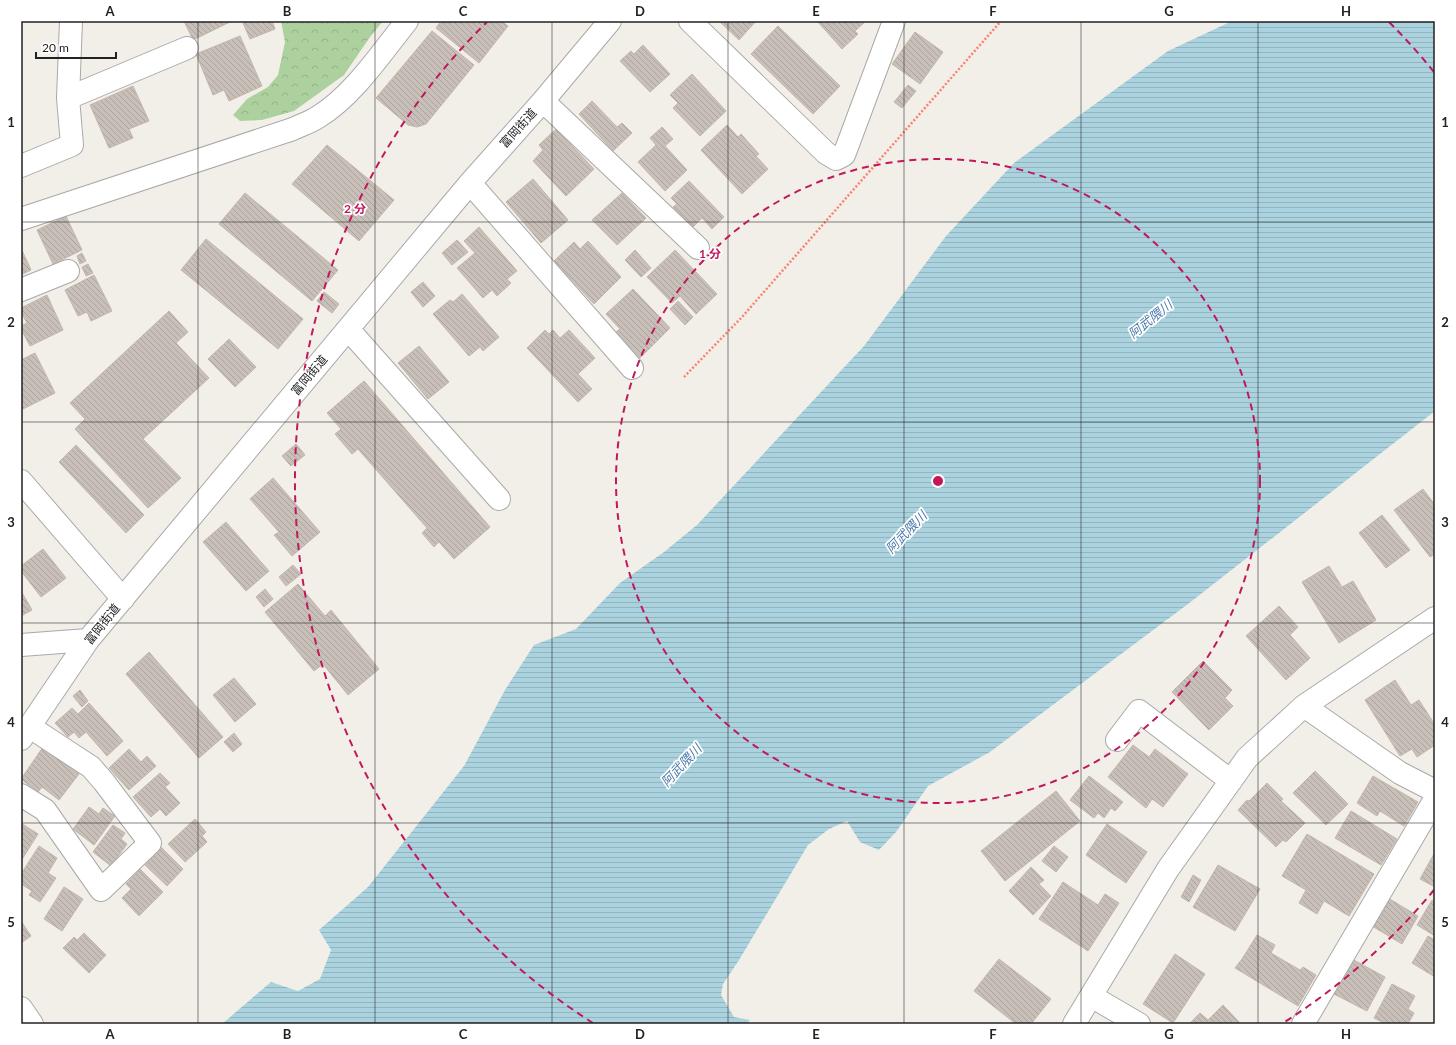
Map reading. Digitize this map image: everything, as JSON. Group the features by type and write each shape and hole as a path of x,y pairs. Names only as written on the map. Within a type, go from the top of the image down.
{"street":[{"path":"21,166 72,145 68,98 71,21"},
{"path":"21,219 293,129 318,118 340,102 360,80 407,21"},
{"name":"富岡街道","path":"25,733 88,640 470,183 543,101 610,21"},
{"path":"690,21 826,153 836,159 844,154 894,21"},
{"path":"68,98 187,48"},
{"path":"543,101 698,248"},
{"path":"470,183 632,368"},
{"path":"21,290 68,271"},
{"path":"348,329 499,499"},
{"path":"21,481 123,599"},
{"path":"1074,1024 1168,869 1247,758 1304,706 1435,618"},
{"path":"21,645 88,640"},
{"path":"1304,706 1400,773 1435,791"},
{"path":"1117,740 1139,711 1231,781"},
{"path":"21,795 45,810 101,890 150,843 91,767 25,733"},
{"path":"1303,1024 1435,799"},
{"path":"1091,996 1139,1024"},
{"path":"21,1008 32,1024"}],"path":[{"path":"684,376 742,317 1001,21"}],"green space":[{"path":"281,21 383,21 344,75 294,111 262,120 240,121 233,115 247,99 268,87 278,75 285,42"}],"water":[{"name":"阿武隈川","path":"1232,21 1435,21 1435,411 1188,604 990,752 928,786 896,832 879,850 860,842 847,821 829,829 808,845 723,984 721,995 734,1017 750,1020 747,1024 222,1024 271,982 298,991 320,979 331,950 319,930 368,887 464,766 505,690 534,645 576,629 620,583 664,552 697,525 864,346 946,236 1014,163 1168,51"}],"building":[{"path":"184,21 232,21 193,40"},
{"path":"247,21 272,21 275,29 250,39 243,23"},
{"path":"441,21 501,21 508,26 479,63 436,28"},
{"path":"719,21 756,21 739,40"},
{"path":"817,21 866,21 855,31 858,34 842,49"},
{"path":"778,26 840,86 813,114 751,54"},
{"path":"432,31 474,65 426,124 417,127 408,125 376,98"},
{"path":"915,32 943,52 920,84 892,64"},
{"path":"240,36 262,86 229,101 224,90 213,95 196,54"},
{"path":"643,45 670,74 650,92 620,61 631,51 634,54"},
{"path":"692,74 726,111 700,136 673,108 678,103 670,95"},
{"path":"908,85 916,91 902,108 894,102"},
{"path":"133,86 149,121 129,129 133,138 109,148 90,105"},
{"path":"592,101 617,127 622,123 632,133 613,151 579,114"},
{"path":"727,125 738,137 741,134 759,154 756,156 768,169 742,194 701,150"},
{"path":"662,127 673,139 665,146 687,170 665,191 638,162 656,145 650,138"},
{"path":"556,129 594,169 566,196 533,161 543,150 539,145"},
{"path":"327,145 394,200 359,241 292,184"},
{"path":"533,179 568,220 541,243 506,202"},
{"path":"689,181 724,217 712,229 702,218 693,227 673,207 677,204 671,198"},
{"path":"245,193 338,270 312,301 219,224"},
{"path":"622,193 646,218 617,245 592,220"},
{"path":"66,216 82,250 53,264 37,230"},
{"path":"479,227 517,271 507,279 511,283 497,296 492,290 483,298 457,268 475,253 464,241"},
{"path":"206,239 303,319 278,349 181,270"},
{"path":"457,240 468,252 452,265 442,253"},
{"path":"588,241 621,277 594,304 554,261 574,242 580,249"},
{"path":"21,248 31,270 21,275"},
{"path":"635,250 651,268 641,277 625,260"},
{"path":"675,250 717,294 696,314 680,296 672,303 647,277"},
{"path":"82,253 86,261 80,264 77,256"},
{"path":"88,264 93,273 86,276 82,267"},
{"path":"94,275 112,311 91,321 87,312 78,316 65,290"},
{"path":"423,282 435,296 423,307 411,292"},
{"path":"633,289 670,328 640,358 616,332 620,329 606,314"},
{"path":"324,292 339,304 332,313 317,301"},
{"path":"462,294 499,337 483,351 480,347 469,356 433,314 450,300 453,302"},
{"path":"47,295 63,330 30,346 21,329 21,326 27,323 21,312 21,308"},
{"path":"678,301 693,317 685,325 670,309"},
{"path":"169,311 188,332 176,343 209,378 143,439 181,478 148,508 75,429 85,419 70,403"},
{"path":"545,330 549,334 553,330 560,338 569,330 595,358 578,374 592,389 578,402 527,348"},
{"path":"229,339 256,367 235,387 208,359"},
{"path":"419,346 449,382 428,399 398,363"},
{"path":"35,353 55,393 21,410 21,360"},
{"path":"364,381 490,527 454,559 439,542 434,547 422,533 427,528 358,449 352,454 335,434 341,429 327,413"},
{"path":"296,444 305,455 291,466 282,456"},
{"path":"76,445 144,515 126,533 59,462"},
{"path":"273,478 320,532 292,556 274,535 279,532 250,499"},
{"path":"1423,489 1435,505 1435,554 1430,557 1394,510"},
{"path":"1382,515 1410,550 1386,568 1359,533"},
{"path":"226,522 269,571 246,591 203,542"},
{"path":"43,549 66,578 41,597 21,571 21,566"},
{"path":"293,565 301,574 286,586 279,577"},
{"path":"1329,566 1342,587 1353,581 1376,620 1339,643 1302,582"},
{"path":"298,584 325,616 331,610 379,669 348,695 323,664 314,671 265,612"},
{"path":"265,589 273,599 264,607 256,597"},
{"path":"21,591 32,610 21,616"},
{"path":"1279,606 1298,627 1290,635 1310,658 1286,680 1246,636"},
{"path":"149,652 223,737 199,758 126,674"},
{"path":"1203,661 1232,690 1225,698 1233,706 1209,730 1172,692"},
{"path":"234,678 256,704 235,722 213,695"},
{"path":"1395,680 1411,705 1419,700 1435,725 1435,745 1417,757 1412,749 1400,756 1365,700"},
{"path":"80,690 88,701 82,707 73,696"},
{"path":"89,703 123,741 107,756 86,732 79,738 74,732 68,737 55,723 72,708 78,714"},
{"path":"234,733 242,744 233,752 224,742"},
{"path":"1133,745 1149,757 1155,749 1188,774 1163,807 1152,799 1146,808 1108,777"},
{"path":"43,747 79,774 59,800 42,787 38,792 21,779"},
{"path":"129,749 141,762 147,756 156,766 129,790 109,768"},
{"path":"1315,771 1348,804 1326,825 1293,793"},
{"path":"160,773 170,783 165,787 180,803 166,816 160,809 151,817 133,797"},
{"path":"1089,776 1123,802 1115,811 1111,808 1104,818 1098,813 1094,818 1070,800"},
{"path":"1373,776 1418,802 1404,826 1380,811 1377,816 1357,803"},
{"path":"1267,783 1283,799 1281,801 1305,823 1286,842 1283,840 1276,847 1238,810"},
{"path":"1056,791 1080,821 1005,881 981,851"},
{"path":"89,807 99,814 103,808 115,816 94,845 73,829"},
{"path":"1351,811 1397,839 1381,865 1335,838"},
{"path":"195,819 206,832 202,836 207,842 185,862 168,844"},
{"path":"21,823 38,834 21,861"},
{"path":"1107,824 1147,852 1126,883 1086,855"},
{"path":"113,825 125,833 121,839 127,844 111,866 93,852"},
{"path":"1307,834 1374,874 1349,916 1324,901 1317,914 1299,903 1306,890 1282,876"},
{"path":"39,846 57,858 48,873 56,878 40,902 29,895 32,891 21,884 21,874"},
{"path":"160,846 183,869 167,886 143,863"},
{"path":"1054,846 1068,857 1056,872 1042,861"},
{"path":"1435,852 1435,887 1420,879"},
{"path":"1218,865 1260,889 1235,931 1193,907"},
{"path":"1031,867 1044,880 1039,884 1051,896 1033,915 1009,891"},
{"path":"140,869 163,892 139,916 122,898 131,889 126,884"},
{"path":"1193,875 1201,880 1189,902 1181,897"},
{"path":"1063,882 1098,905 1105,894 1119,903 1088,951 1039,919"},
{"path":"64,887 83,899 62,931 44,919"},
{"path":"1388,898 1418,916 1402,944 1372,926"},
{"path":"1432,900 1435,902 1435,936 1417,925"},
{"path":"21,921 31,936 21,943"},
{"path":"84,933 106,955 89,973 63,948 74,937 77,940"},
{"path":"1257,935 1275,945 1271,953 1300,970 1303,967 1316,975 1298,1006 1235,968"},
{"path":"1428,936 1435,940 1435,977 1412,963"},
{"path":"1175,954 1205,974 1173,1023 1143,1004"},
{"path":"999,959 1051,999 1031,1024 1016,1024 974,991"},
{"path":"1352,959 1385,977 1367,1011 1334,994"},
{"path":"1392,984 1415,996 1408,1009 1414,1013 1408,1024 1386,1024 1374,1018"},
{"path":"1223,1005 1241,1024 1189,1024 1200,1013 1208,1020"}]}
